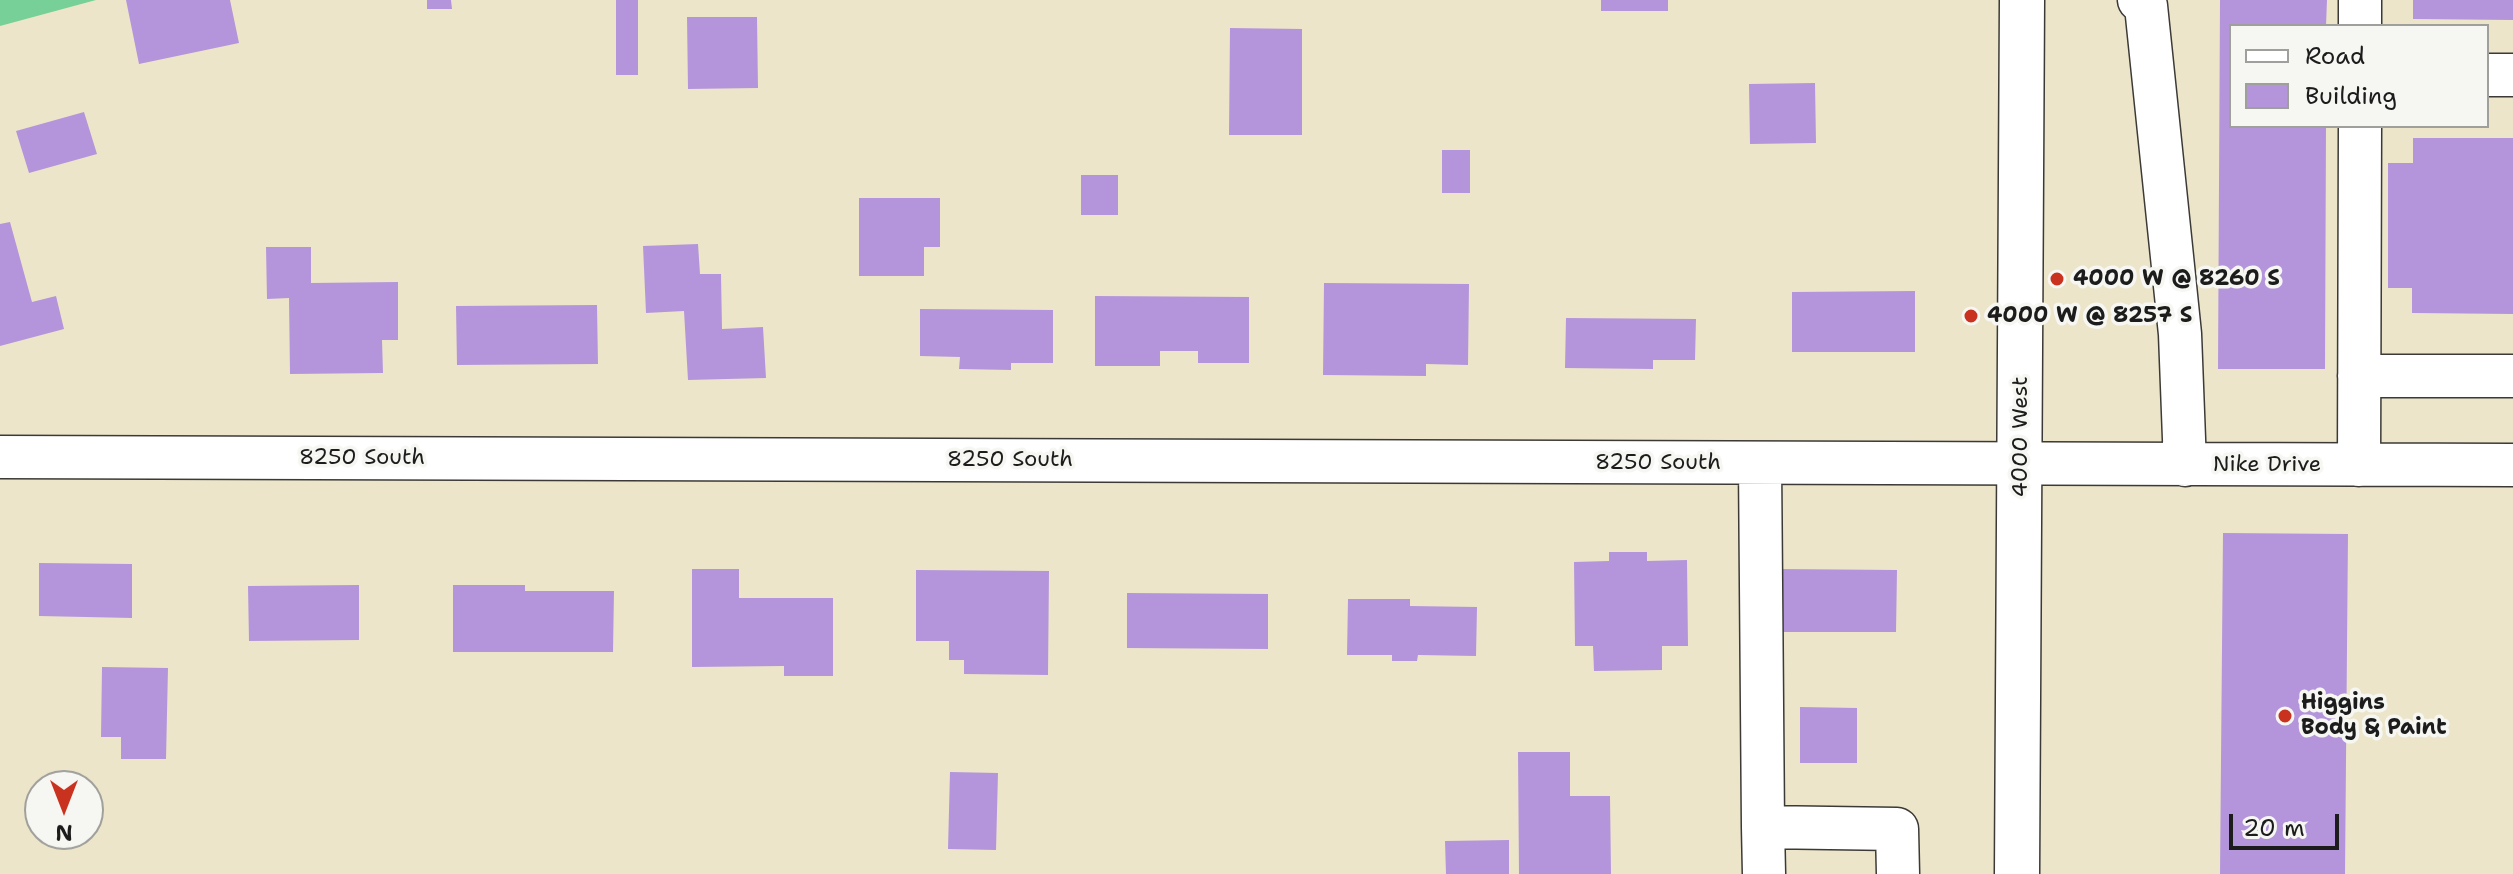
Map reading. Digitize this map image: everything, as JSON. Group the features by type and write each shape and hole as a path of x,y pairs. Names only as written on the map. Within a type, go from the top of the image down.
{"main road":[{"name":"4000 West","path":"2017,874 2022,0"}],"street":[{"path":"2139,0 2146,6 2176,290 2185,465"},
{"path":"2360,0 2360,24"},
{"path":"2489,75 2513,75"},
{"path":"2359,465 2360,128"},
{"path":"2359,376 2513,376"},
{"name":"8250 South","path":"0,457 2021,464"},
{"path":"1760,463 1764,874"},
{"name":"Nike Drive","path":"2021,464 2513,465"},
{"path":"1763,827 1897,829 1898,874"}],"green space":[{"path":"0,0 96,0 0,26"}],"building":[{"path":"126,0 230,0 239,43 139,64"},
{"path":"427,0 451,0 452,9 427,9"},
{"path":"616,0 638,0 638,75 616,75"},
{"path":"1601,0 1668,0 1668,11 1601,11"},
{"path":"2220,0 2327,0 2326,24 2229,24 2229,128 2326,128 2325,369 2218,369"},
{"path":"2413,0 2513,0 2513,20 2413,19"},
{"path":"687,17 757,17 758,88 688,89"},
{"path":"1230,28 1302,29 1302,135 1229,135"},
{"path":"1815,83 1816,143 1750,144 1749,84"},
{"path":"84,112 97,154 29,173 16,131"},
{"path":"2413,138 2513,138 2513,314 2412,313 2412,288 2388,288 2388,163 2413,163"},
{"path":"1442,150 1470,150 1470,193 1442,193"},
{"path":"1081,175 1118,175 1118,215 1081,215"},
{"path":"859,198 940,198 940,247 924,247 924,276 859,276"},
{"path":"10,222 32,302 56,296 64,329 0,346 0,224"},
{"path":"698,244 700,274 721,274 722,329 763,327 766,378 688,380 684,311 646,313 643,246"},
{"path":"266,247 311,247 311,283 398,282 398,340 382,340 383,373 290,374 289,298 267,299"},
{"path":"1324,283 1469,284 1468,365 1426,364 1426,376 1323,375"},
{"path":"1915,291 1915,352 1792,352 1792,292"},
{"path":"1095,296 1249,297 1249,363 1198,363 1198,351 1160,351 1160,366 1095,366"},
{"path":"597,305 598,364 457,365 456,306"},
{"path":"920,309 1053,310 1053,363 1011,363 1011,370 959,369 960,357 920,356"},
{"path":"1566,318 1696,319 1695,360 1653,360 1653,369 1565,368"},
{"path":"2223,533 2348,534 2345,874 2220,874"},
{"path":"1609,552 1647,552 1647,561 1687,560 1688,646 1662,646 1662,670 1594,671 1593,646 1575,646 1574,562 1609,561"},
{"path":"39,563 132,564 132,618 39,616"},
{"path":"692,569 739,569 739,598 833,598 833,676 784,676 784,666 692,667"},
{"path":"1779,569 1897,570 1896,632 1779,632"},
{"path":"916,570 1049,571 1048,675 964,674 964,660 949,660 949,641 916,641"},
{"path":"359,585 359,640 249,641 248,586"},
{"path":"453,585 525,585 525,591 614,591 613,652 453,652"},
{"path":"1127,593 1268,594 1268,649 1127,648"},
{"path":"1348,599 1410,599 1410,606 1477,607 1476,656 1418,655 1417,661 1392,661 1392,655 1347,655"},
{"path":"102,667 168,668 166,759 121,759 121,737 101,737"},
{"path":"1800,707 1857,708 1857,763 1800,763"},
{"path":"1518,752 1570,752 1570,796 1610,796 1611,874 1519,874"},
{"path":"950,772 998,773 996,850 948,849"},
{"path":"1509,840 1509,874 1446,874 1445,841"}],"place":[{"name":"4000 W @ 8260 S","path":"2057,279"},
{"name":"4000 W @ 8257 S","path":"1971,316"},
{"name":"Higgins Body & Paint","path":"2285,716"}]}
